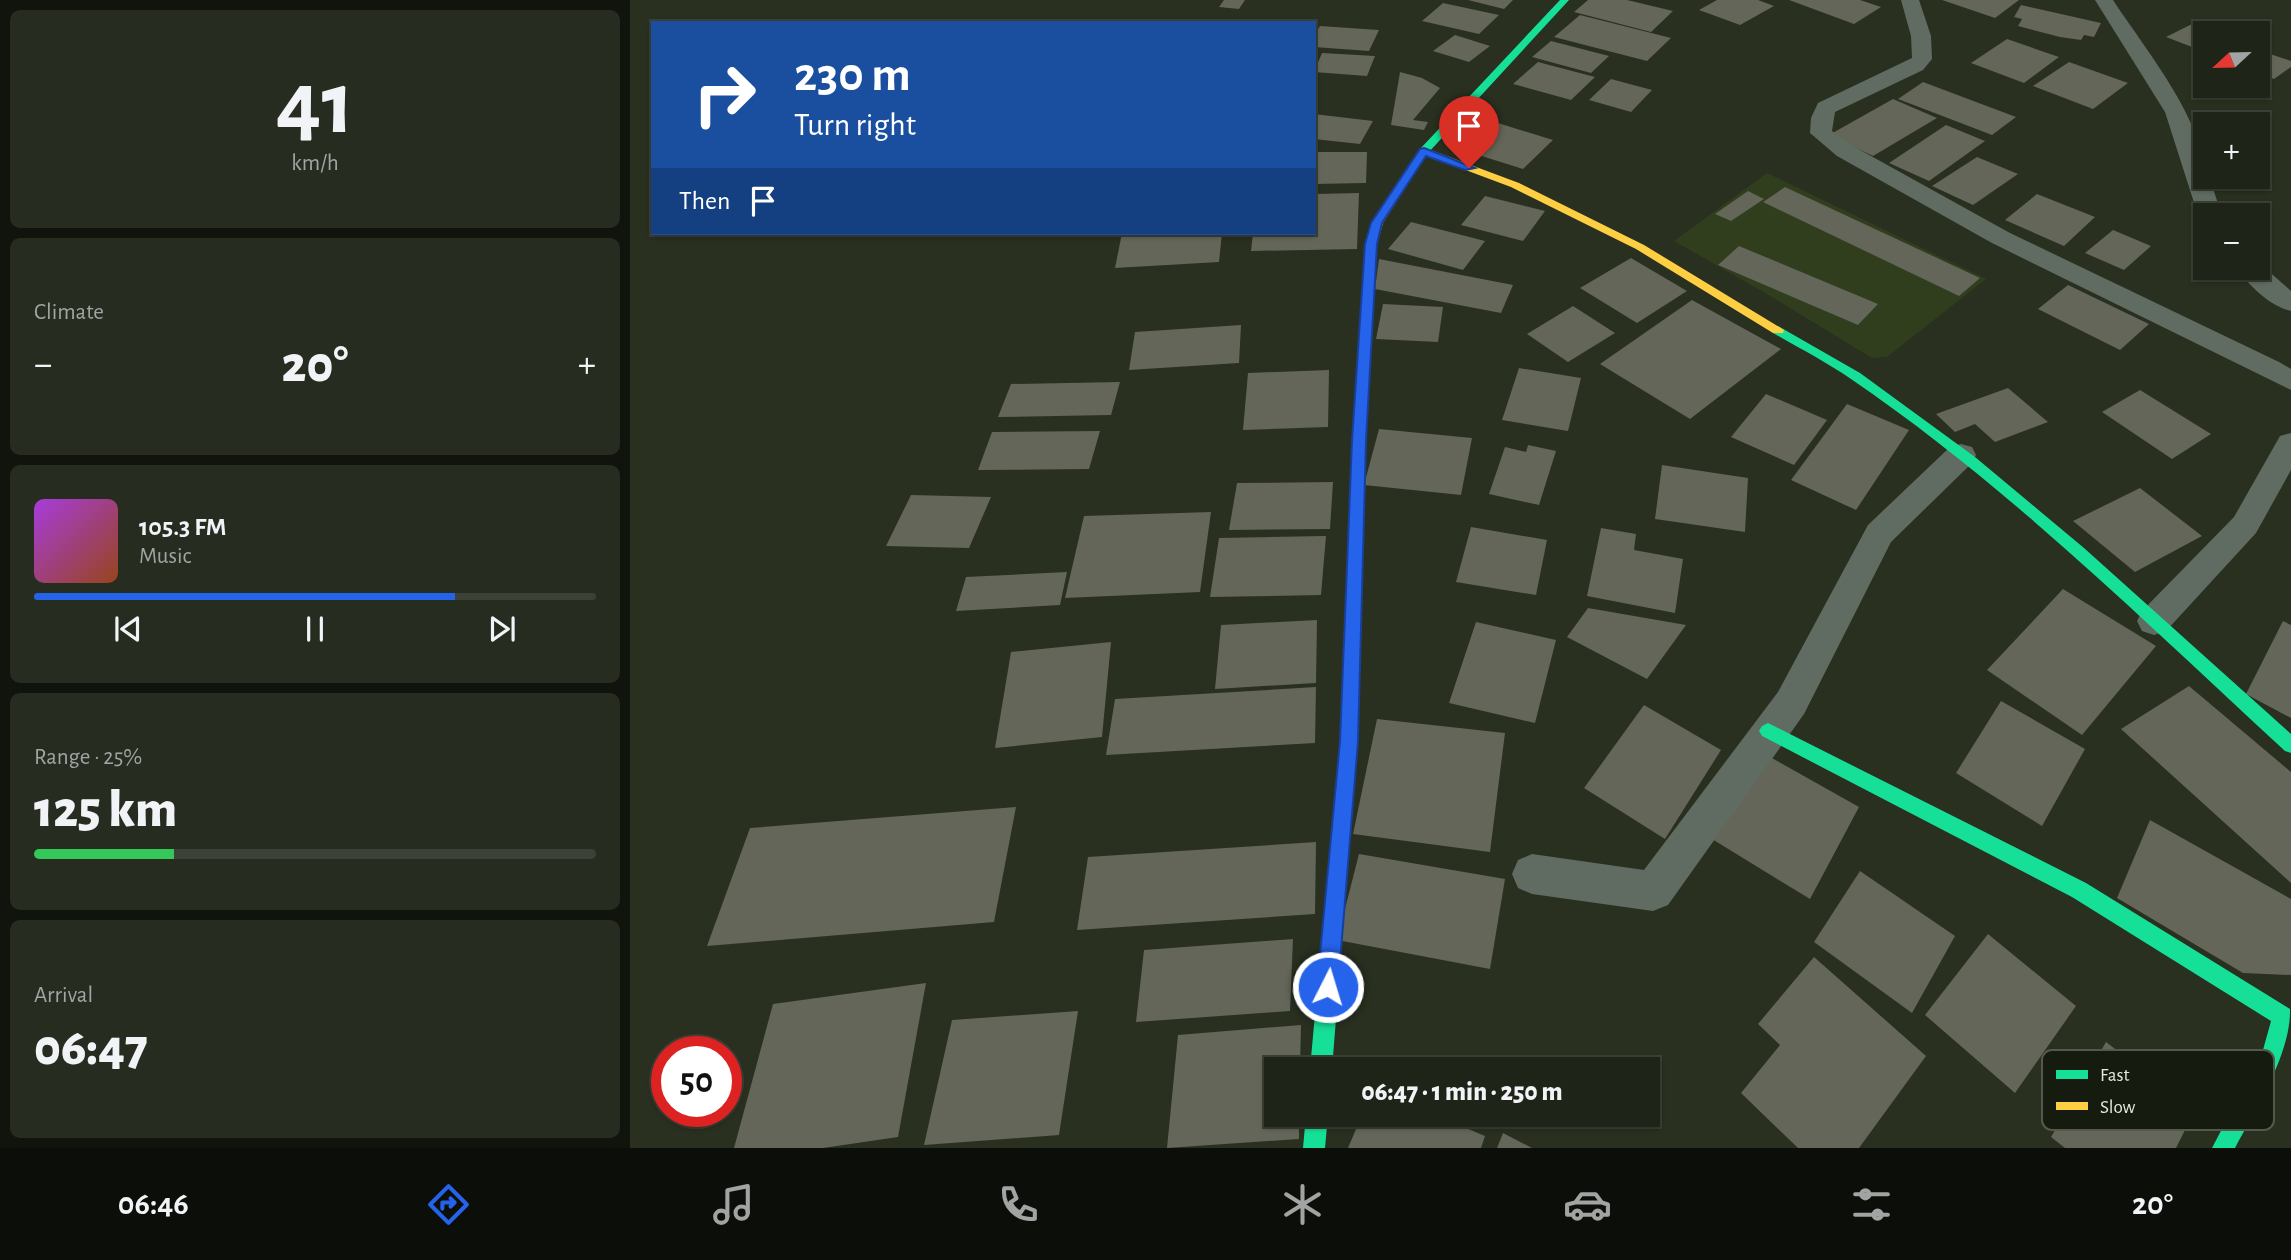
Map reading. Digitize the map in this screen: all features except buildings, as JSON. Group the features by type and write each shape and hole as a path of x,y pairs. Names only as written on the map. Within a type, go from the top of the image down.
{"main road":[{"path":"1508,60 1526,28 1549,0"},
{"path":"1322,1057 1349,741 1359,441 1370,257 1377,223 1424,151 1564,0"},
{"path":"1424,151 1515,185 1640,247 1854,376 1961,455 2086,559 2291,745"},
{"path":"1768,731 2079,890 2287,1010 2274,1051"},
{"path":"1314,1148 1316,1127"},
{"path":"2223,1148 2233,1130"}],"street":[{"path":"1910,0 1921,36 1922,59 1916,66 1826,108 1821,133 1845,151 2001,237 2291,381"},
{"path":"2104,0 2176,112 2206,203"},
{"path":"2262,280 2291,303"},
{"path":"2154,621 2245,525 2291,443"},
{"path":"1532,874 1653,891 1791,703 1878,534 1961,455"}],"shaded area":[{"path":"1767,173 1986,279 1887,357 1872,358 1674,241"}],"traffic: fast":[{"path":"1407,177 1424,151 1565,0"},
{"path":"1778,330 1855,376 1970,461 2079,553 2291,745"},
{"path":"1322,1057 1349,741 1352,648"},
{"path":"1768,731 2079,890 2283,1016 2274,1050"},
{"path":"1314,1148 1316,1127"},
{"path":"2223,1148 2233,1130"}],"traffic: slow":[{"path":"1424,151 1515,185 1640,247 1778,330"},
{"path":"1352,648 1359,441 1371,244 1377,223 1407,177"}],"route":[{"path":"1328,987 1349,741 1359,441 1371,244 1377,223 1424,151 1469,168"}]}
